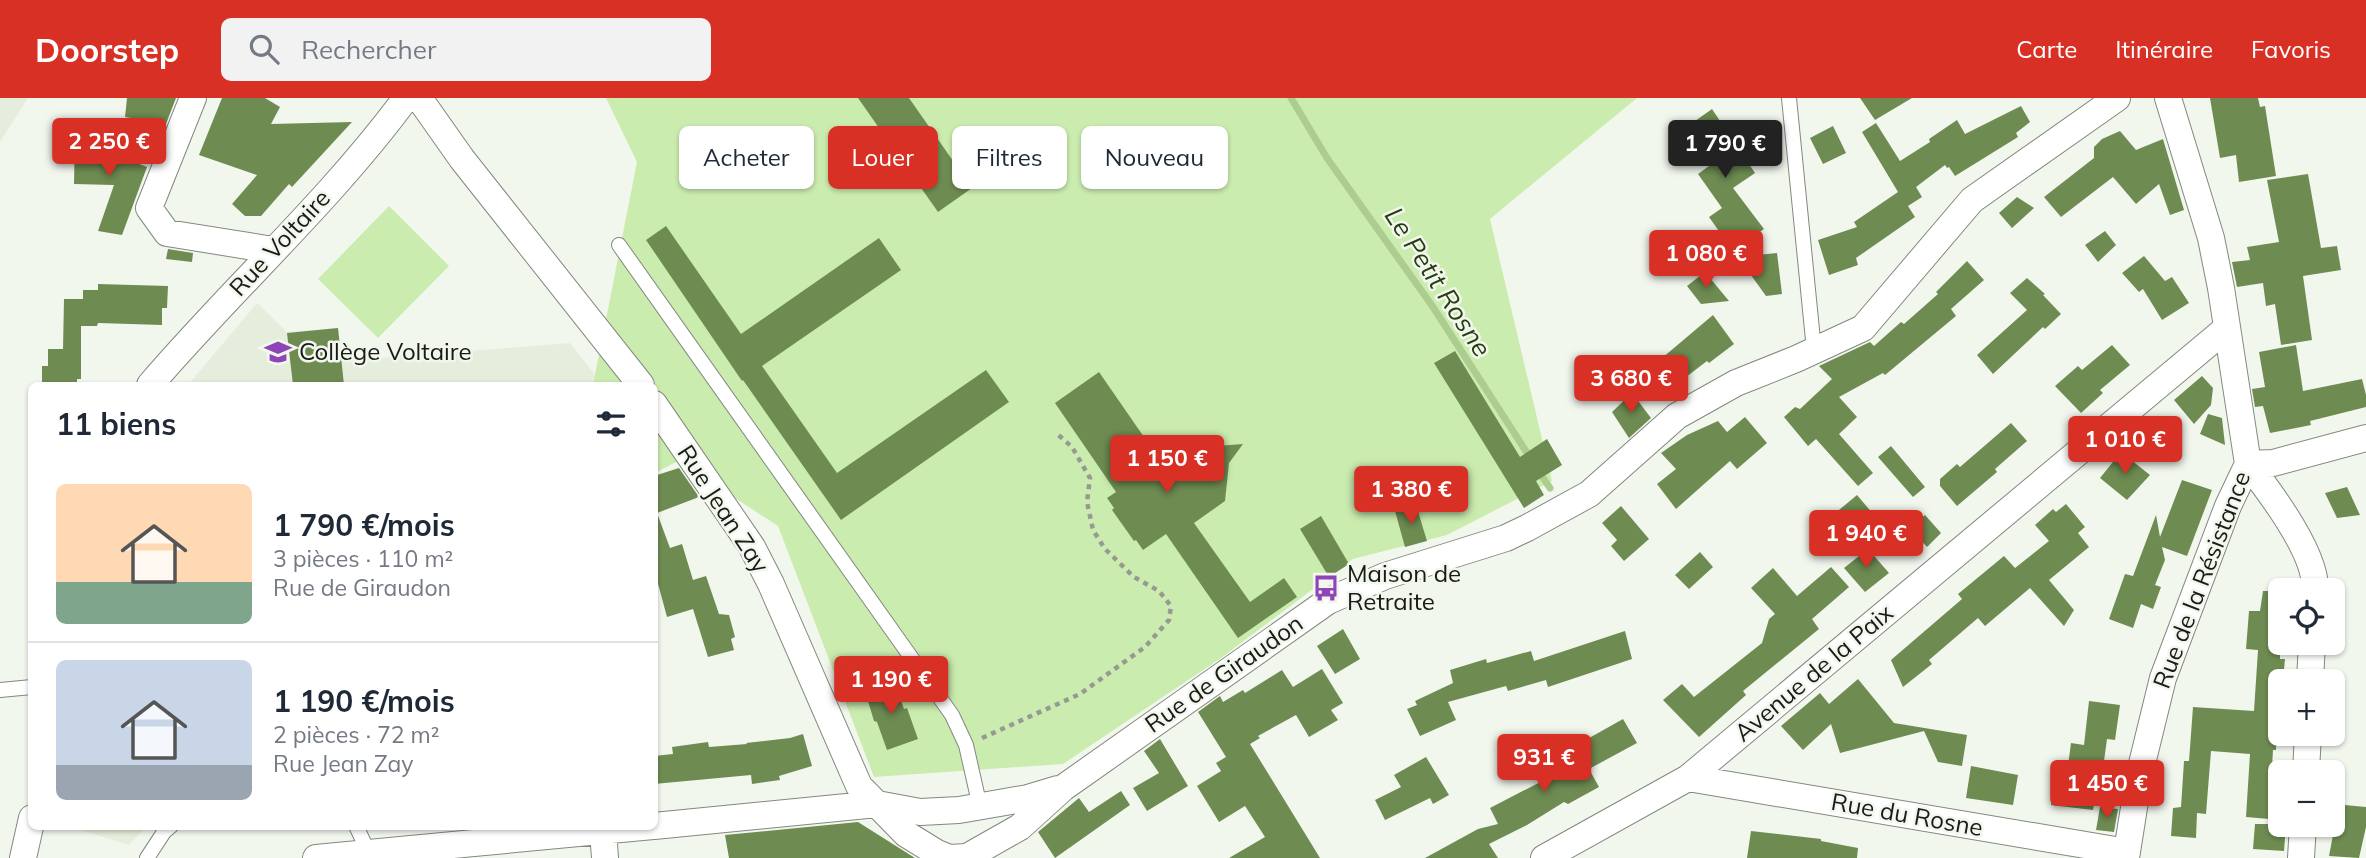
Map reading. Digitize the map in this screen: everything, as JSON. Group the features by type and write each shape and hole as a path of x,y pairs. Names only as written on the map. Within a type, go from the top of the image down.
{"street":[{"path":"192,98 149,208 167,233 273,250"},
{"name":"Rue Voltaire","path":"153,382 371,145 407,98"},
{"path":"419,98 462,159 638,382"},
{"name":"Rue de Giraudon","path":"949,858 982,854 1020,827 1063,788 1328,601 1385,576 1506,538 1589,494 1677,416 1736,383 1863,328 1972,200 2117,98"},
{"name":"Rue de la Résistance","path":"2126,855 2139,776 2163,678 2228,506 2248,464 2211,238 2168,98"},
{"name":"Avenue de la Paix","path":"1544,858 1688,778 2227,328"},
{"name":"Rue Jean Zay","path":"658,410 752,547 771,584 859,786 906,834 949,858"},
{"path":"2248,464 2273,463 2366,438"},
{"path":"2248,464 2267,487 2287,519 2316,578"},
{"name":"Rue du Rosne","path":"1688,778 2126,855"},
{"name":"Rue de Giraudon","path":"658,826 877,804 920,813 969,809 1028,798 1063,788"},
{"path":"969,809 982,854"},
{"path":"920,813 917,827 921,844"},
{"path":"23,858 29,830"},
{"name":"Rue de Giraudon","path":"316,858 613,830"},
{"path":"603,831 605,858"},
{"path":"2301,858 2302,837"}],"lane":[{"path":"1789,98 1814,350"},
{"path":"619,245 952,715 966,745 969,809"},
{"path":"0,690 28,687"},
{"path":"148,858 167,830"},
{"path":"358,830 369,853"}],"path":[{"path":"966,745 1080,694 1145,647 1169,620 1171,606 1159,591 1134,577 1105,549 1093,530 1087,502 1090,478 1072,447 1055,432"}],"shaded area":[{"path":"0,98 28,98 0,142"},
{"name":"Collège Voltaire","path":"257,303 287,332 338,328 342,361 570,343 601,382 191,382"},
{"path":"81,830 143,830 129,845"}],"green space":[{"path":"606,98 1637,98 1490,219 1552,481 1447,535 1353,559 1221,658 1063,764 874,777 778,526 678,461 658,471 658,382 594,382 637,162"},
{"path":"389,206 449,266 378,338 318,279"}],"building":[{"path":"127,98 176,98 166,124 125,117"},
{"path":"222,98 265,98 280,107 271,124 352,122 292,187 289,184 261,216 245,216 232,204 257,175 199,155"},
{"path":"858,98 909,98 929,126 878,126"},
{"path":"1860,98 1912,98 1875,120"},
{"path":"2210,98 2258,98 2260,107 2265,106 2276,176 2239,182 2236,155 2220,158"},
{"path":"2021,106 2030,122 2016,133 2018,137 1955,176 1945,165 1916,187 1922,197 1908,206 1915,217 1856,258 1858,265 1829,275 1818,240 1857,227 1854,222 1898,192 1862,132 1876,123 1900,161 1957,120 1965,134"},
{"path":"1712,109 1755,173 1733,188 1764,229 1733,251 1709,217 1722,208 1698,174 1709,166 1691,140 1696,136 1688,126"},
{"path":"1833,126 1846,153 1823,164 1810,138"},
{"path":"2120,131 2136,150 2163,139 2184,210 2170,215 2159,184 2136,204 2113,177 2061,217 2044,197 2094,158 2094,147 2102,139"},
{"path":"75,132 137,155 134,162 147,167 122,235 98,231 114,185 74,184"},
{"path":"938,139 952,159 952,189 971,189 938,212 922,189 938,189"},
{"path":"2308,174 2321,248 2337,246 2341,270 2303,276 2312,340 2281,345 2275,304 2266,306 2263,283 2237,287 2232,262 2250,260 2247,247 2279,242 2267,180"},
{"path":"2017,197 2034,208 2012,228 1999,213"},
{"path":"666,226 741,334 879,238 901,270 762,366 837,473 986,370 1009,402 841,520 646,240"},
{"path":"2105,231 2116,245 2098,262 2085,245"},
{"path":"168,249 193,253 192,262 166,259"},
{"path":"1777,253 1782,294 1766,296 1738,257"},
{"path":"2144,256 2165,281 2172,277 2189,303 2162,320 2143,289 2139,292 2122,273"},
{"path":"1967,261 1984,280 1951,309 1956,316 1885,375 1883,373 1839,397 1857,417 1839,434 1873,473 1858,486 1816,439 1808,446 1784,417 1795,407 1800,409 1832,379 1819,366 1870,342 1874,346 1938,294 1936,292"},
{"path":"1705,272 1729,301 1701,304 1687,286"},
{"path":"2027,278 2045,294 2043,295 2061,314 2045,329 2043,327 1993,374 1977,355 2027,310 2010,293"},
{"path":"98,284 168,286 167,308 162,308 162,325 98,323 97,326 81,326 81,379 77,379 77,382 42,382 42,366 48,366 48,349 63,349 64,299 83,299 83,290 98,290"},
{"path":"1713,315 1734,344 1673,387 1655,364"},
{"path":"338,328 344,382 293,382 287,333"},
{"path":"2112,345 2130,365 2100,390 2103,393 2081,413 2055,386 2078,366 2082,370"},
{"path":"2296,345 2303,391 2362,379 2366,407 2310,421 2311,425 2270,433 2263,406 2255,407 2252,389 2265,387 2259,352"},
{"path":"1455,351 1520,457 1547,439 1562,465 1536,481 1544,495 1524,508 1434,363"},
{"path":"1641,356 1656,377 1633,394 1618,373"},
{"path":"1099,372 1155,453 1178,437 1217,446 1243,444 1229,463 1225,501 1194,523 1250,602 1284,578 1297,597 1238,638 1166,534 1143,550 1136,540 1134,541 1112,510 1114,508 1107,498 1116,492 1055,403"},
{"path":"2202,376 2213,388 2211,405 2194,424 2174,400"},
{"path":"1632,393 1651,418 1629,438 1612,412"},
{"path":"2208,414 2222,418 2225,445 2200,434"},
{"path":"1745,417 1767,443 1737,469 1730,461 1676,509 1657,484 1676,469 1661,453 1687,435 1718,421 1727,432"},
{"path":"2011,423 2027,441 1995,469 1997,472 1957,506 1940,486 1940,479 1957,464 1960,467"},
{"path":"1891,446 1925,487 1913,497 1878,457"},
{"path":"2121,452 2150,475 2127,500 2100,478"},
{"path":"679,468 699,497 658,513 658,475"},
{"path":"2182,480 2212,490 2187,556 2162,547 2165,560 2155,585 2161,587 2153,609 2141,604 2133,628 2109,619 2125,574 2133,576 2156,515 2160,537"},
{"path":"2347,487 2360,515 2337,518 2325,493"},
{"path":"1857,495 1874,515 1850,536 1836,520 1843,514 1839,510"},
{"path":"2066,504 2085,527 2078,533 2089,547 2049,580 2074,610 2064,626 2030,588 1985,626 1978,618 1929,660 1932,664 1903,687 1891,660 1962,599 1958,594 2004,556 2015,568 2049,541 2035,525 2053,509 2056,512"},
{"path":"1416,505 1427,541 1405,547 1395,511"},
{"path":"1621,506 1649,539 1624,561 1611,546 1617,540 1602,523"},
{"path":"1925,515 1941,533 1927,547 1910,528"},
{"path":"658,516 670,548 682,544 693,580 706,576 719,614 729,615 735,637 731,639 734,650 708,657 693,609 667,617 658,584"},
{"path":"1321,516 1349,564 1329,577 1300,529"},
{"path":"1868,549 1889,573 1865,592 1844,568"},
{"path":"1700,552 1713,567 1689,589 1675,575"},
{"path":"1831,567 1849,587 1812,619 1819,629 1743,691 1746,695 1699,737 1663,700 1682,684 1694,697 1762,643 1769,619 1775,614 1751,588 1773,568 1797,596"},
{"path":"2263,591 2268,591 2268,655 2280,655 2280,659 2285,659 2284,669 2268,669 2268,746 2276,746 2272,760 2268,760 2268,819 2246,817 2250,754 2211,751 2206,814 2197,813 2196,838 2171,836 2173,808 2181,807 2184,761 2189,761 2193,707 2254,711 2258,650 2246,649 2249,611 2260,611"},
{"path":"1343,629 1360,659 1335,674 1317,646"},
{"path":"1625,631 1632,659 1548,687 1546,680 1508,691 1506,686 1448,702 1456,720 1420,736 1407,709 1417,705 1415,701 1453,683 1450,670 1486,659 1487,663 1531,651 1534,661"},
{"path":"1322,669 1343,703 1331,710 1338,720 1309,737 1296,715 1258,736 1260,738 1250,744 1320,858 1229,858 1265,837 1245,806 1219,822 1197,786 1221,771 1216,763 1226,757 1198,712 1220,696 1223,702 1243,690 1245,693 1282,670 1293,687"},
{"path":"1858,679 1894,723 1967,735 1962,766 1938,762 1924,731 1840,753 1831,724 1803,750 1781,726 1820,693 1829,704"},
{"path":"891,682 898,701 901,701 904,709 907,708 918,739 887,750 865,691"},
{"path":"2089,701 2120,705 2115,740 2107,739 2102,776 2098,782 2093,810 2051,805 2055,779 2066,781 2071,743 2084,745"},
{"path":"1623,719 1637,743 1589,769 1599,787 1568,804 1564,802 1489,844 1498,858 1425,858 1478,829 1498,824 1490,808 1575,764 1566,751"},
{"path":"803,734 812,766 779,776 780,780 752,784 751,775 658,784 658,756 673,754 672,747 708,742 709,747 790,738"},
{"path":"1160,739 1188,786 1147,811 1133,788 1159,773 1144,751"},
{"path":"1426,757 1449,795 1433,804 1430,798 1385,820 1375,800 1401,787 1394,775"},
{"path":"1971,766 2018,775 2013,805 1966,798"},
{"path":"1121,791 1130,805 1055,858 1038,832 1079,798 1089,812"},
{"path":"2345,805 2366,807 2366,827 2359,858 2329,856 2333,837 2345,837"},
{"path":"2100,807 2118,809 2114,832 2096,830"},
{"path":"858,822 915,858 729,858 725,835"},
{"path":"2255,824 2268,824 2268,837 2285,837 2284,851 2253,849"},
{"path":"1751,831 1821,839 1858,848 1857,858 1747,858"}],"waterway":[{"name":"Le Petit Rosne","path":"1291,98 1327,158 1433,307 1531,459"},
{"name":"Le Petit Rosne","path":"1537,469 1550,488"}],"place":[{"name":"Collège Voltaire","path":"278,352"},
{"name":"Maison de Retraite","path":"1326,588"}]}
